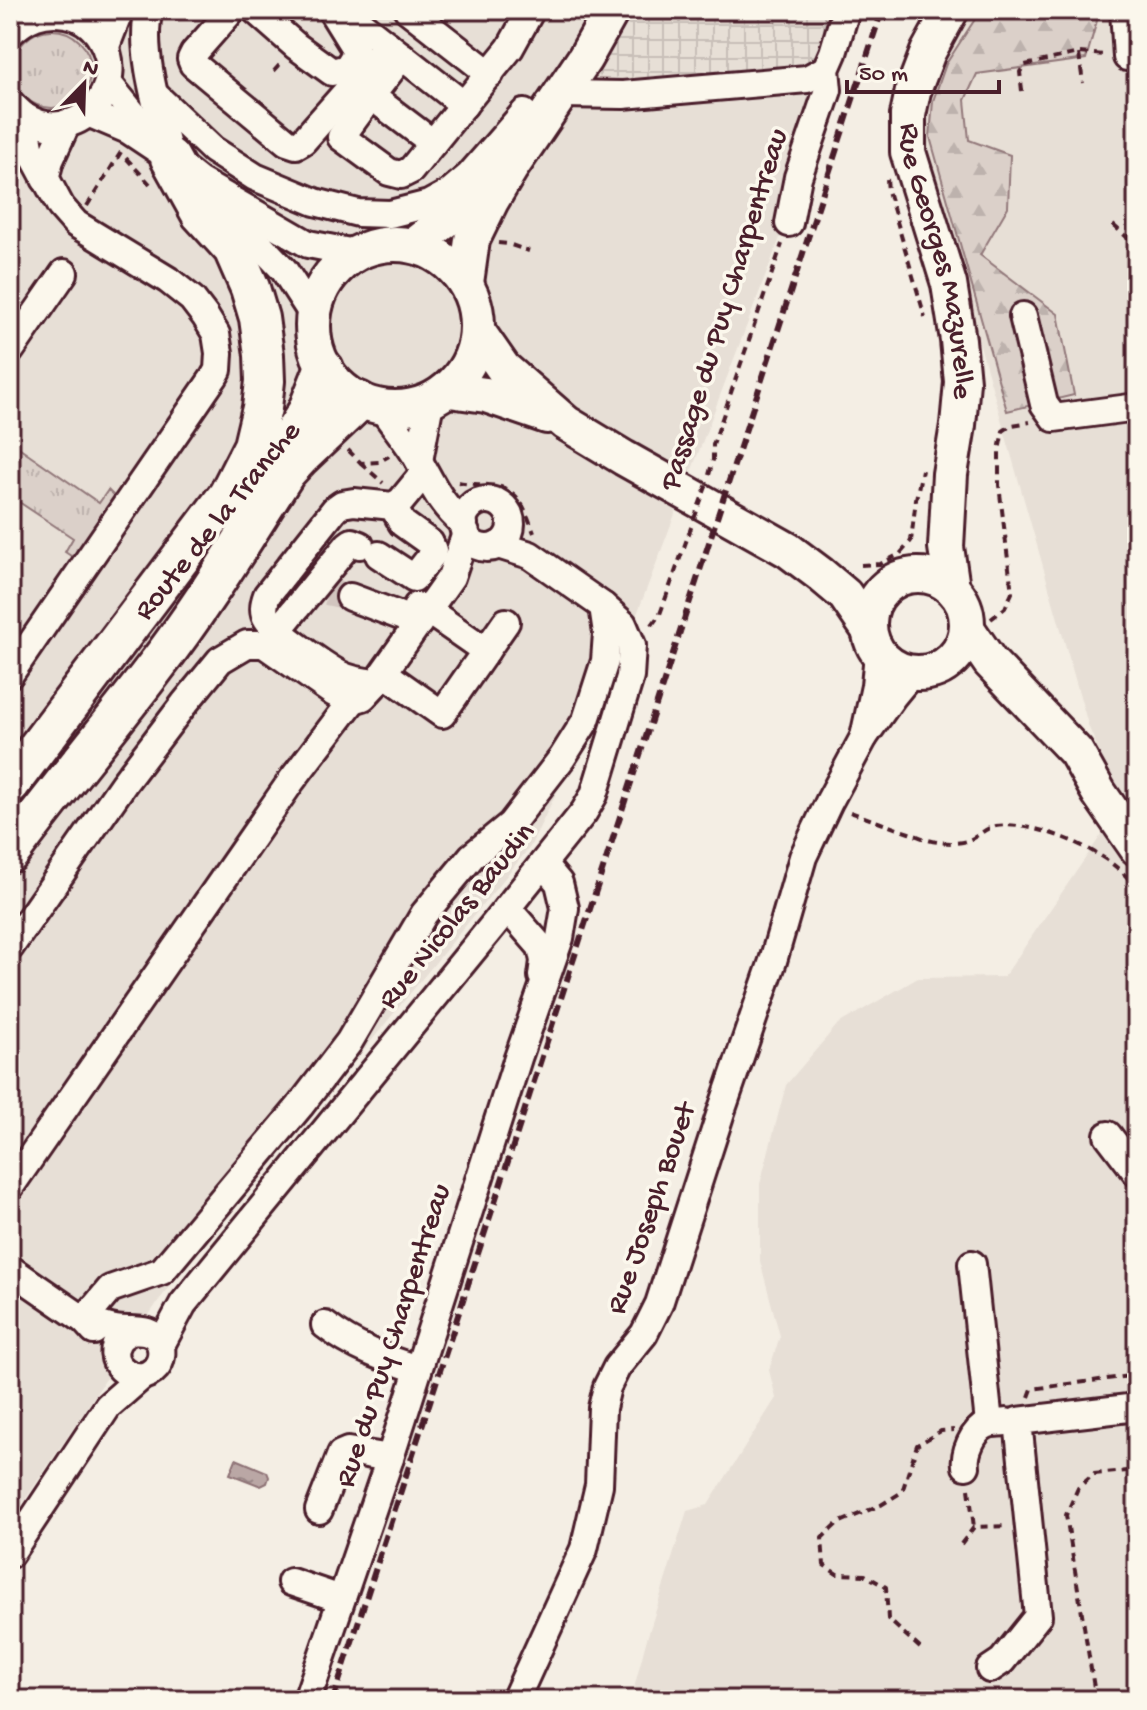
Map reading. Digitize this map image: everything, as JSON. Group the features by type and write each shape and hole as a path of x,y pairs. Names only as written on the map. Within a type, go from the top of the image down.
{"highway":[{"path":"10,784 228,495 253,446 265,381 259,318 233,249 201,214 173,174"},
{"name":"Route de la Tranche","path":"100,667 285,447 307,412 324,369"},
{"name":"Route de la Tranche","path":"10,853 154,670 286,472 371,405"}],"main road":[{"path":"414,245 445,221 473,189 591,10"},
{"path":"466,283 472,240 491,201 562,94 612,10"},
{"name":"Rue Georges Mazurelle","path":"902,578 936,471 958,425 962,382 949,284 908,152 908,115 913,91 928,52 951,10"},
{"path":"439,396 464,373 474,353 478,332 476,306 466,283 452,266 434,253 414,245 394,243 355,253 335,269 320,290 313,315 314,343 324,369 339,387 371,405 406,409 439,396 486,395 566,423"},
{"path":"478,332 503,368 566,423 788,550 820,574 845,595 888,663 899,669 975,677 1023,698"},
{"name":"Rue Georges Mazurelle","path":"936,471 952,588"},
{"path":"788,550 859,575 902,578 927,575 941,579 952,588 978,630 990,662 1076,752 1099,793 1137,848"},
{"path":"874,642 869,616 873,603 881,591 902,578"},
{"path":"926,671 953,659 978,630"}],"street":[{"path":"106,46 120,10"},
{"path":"149,10 146,42 154,94 173,174"},
{"path":"232,10 194,53 191,59 193,64 287,142 296,145 395,50"},
{"path":"255,10 332,72 347,68 357,52 345,23 331,10"},
{"path":"316,10 395,50 464,105"},
{"path":"408,10 490,74"},
{"path":"395,50 371,96 341,137 389,172 401,175 411,170 490,74 519,34 531,10"},
{"name":"Passage du Puy Charpentreau","path":"789,223 798,177 828,90 826,69 846,10"},
{"path":"1124,10 1127,57"},
{"path":"10,33 36,13 79,13 106,46 110,64 108,83 100,100 78,118 50,160 45,179"},
{"path":"562,94 623,95 807,79 826,69"},
{"path":"108,83 173,174 308,244 355,253"},
{"path":"154,94 213,150 255,177 315,202 358,213 390,214 429,204 449,193 469,176 524,113"},
{"path":"371,96 433,143"},
{"path":"17,109 37,122 52,124 78,118 128,130 173,174 284,270 313,315"},
{"path":"10,674 214,377 218,370 219,353 216,334 192,299 168,280 76,224 61,207 31,151 17,109"},
{"path":"10,351 64,273"},
{"path":"1023,316 1044,404 1054,418 1137,407"},
{"path":"439,396 419,468 401,501 393,506 354,502 335,509 267,595 263,606 267,619 283,636 340,674 363,682 380,678 442,714 506,622"},
{"path":"371,405 419,468 468,520 475,544 499,540"},
{"name":"Rue Nicolas Baudin","path":"146,1335 183,1304 543,864 594,795 630,677 632,645 623,624 603,606 530,555 499,540 509,513 498,502 491,500 468,520"},
{"path":"393,506 402,523 430,543 433,550 414,578"},
{"path":"451,577 468,520"},
{"path":"10,1187 292,780 353,700 363,697 380,678 451,577 499,540"},
{"path":"283,636 283,624 330,593 348,545 352,542 414,578 423,616"},
{"path":"330,593 423,616 486,651"},
{"path":"84,1320 110,1289 162,1271 300,1106 349,1042 424,914 472,856 511,824 562,758 586,720 605,661 607,633 603,606"},
{"name":"Rue Joseph Bouet","path":"864,737 875,686 874,642"},
{"path":"10,947 124,783 220,660 247,644 264,644 334,693 353,700"},
{"name":"Rue Joseph Bouet","path":"515,1700 584,1549 599,1485 602,1408 607,1387 617,1367 644,1334 659,1304 773,961 803,857 864,737 893,696 926,671"},
{"name":"Rue du Puy Charpentreau","path":"307,1700 390,1458 560,938 565,908 559,883 543,864"},
{"name":"Rue du Puy Charpentreau","path":"507,908 541,947 544,961 540,992"},
{"path":"1108,1135 1137,1173"},
{"path":"966,1466 964,1455 985,1426 972,1264"},
{"path":"10,1269 84,1320 126,1374 141,1377"},
{"path":"84,1320 146,1335"},
{"path":"325,1325 344,1340 418,1369"},
{"path":"108,1406 118,1339 146,1335"},
{"path":"10,1554 108,1406 141,1377 153,1372 160,1361 146,1335"},
{"path":"985,1426 1137,1407"},
{"path":"990,1669 1002,1661 1038,1616 1018,1421"},
{"path":"319,1510 341,1454 348,1451 390,1458"},
{"path":"291,1582 341,1599"}],"path":[{"path":"1079,53 1083,83"},
{"path":"1022,91 1020,72 1025,65 1079,53 1127,57"},
{"path":"116,146 173,174"},
{"path":"886,177 927,323"},
{"name":"Passage du Puy Charpentreau","path":"652,625 660,614 707,484 713,445 789,223"},
{"path":"1113,225 1137,246"},
{"path":"496,243 529,251"},
{"path":"978,630 1005,608 1012,593 999,485 999,450 1003,431 1012,425 1054,418"},
{"path":"346,448 361,463 379,462 419,468"},
{"path":"861,565 880,564 900,554 911,541 916,499 936,471"},
{"path":"829,802 935,842 970,840 993,826 1028,827 1050,833 1075,842 1118,868 1137,891"},
{"path":"1018,1421 1032,1389 1137,1375"},
{"path":"920,1648 888,1619 886,1587 865,1575 837,1574 824,1565 822,1538 838,1523 881,1505 902,1492 917,1445 941,1431 985,1426"},
{"path":"961,1544 974,1527 966,1466"},
{"path":"1096,1700 1066,1515 1078,1488 1094,1474 1137,1470"},
{"path":"974,1527 1028,1525"}],"shaded area":[{"path":"10,10 627,10 835,93 615,672 530,847 159,1300 10,1522"},
{"path":"627,10 861,10 835,93 592,76"},
{"path":"973,10 1137,10 1137,824 1116,791 1089,728 933,180 924,135 928,102 939,63"},
{"path":"1104,831 1137,872 1137,1700 631,1700 687,1511 708,1505 776,1398 769,1370 780,1336 760,1261 760,1184 786,1085 838,1024 918,978 1004,977"}],"green space":[{"path":"981,10 1100,10 1086,59 977,74 965,100 969,140 1010,155 1008,207 980,255 1058,314 1074,395 1007,411 930,137 933,101 946,64"},
{"path":"52,30 67,33 80,41 88,54 91,69 88,84 80,97 67,105 52,108 37,105 24,97 16,84 13,69 16,54 24,41 37,33"},
{"path":"10,441 99,503 108,490 117,499 78,555 71,556 65,552 73,538 10,496"}],"water":[{"path":"236,1459 267,1472 267,1483 261,1486 230,1474"}],"tunnel":[{"path":"327,592 350,597"}],"railway":[{"path":"333,1700 882,10"}]}
